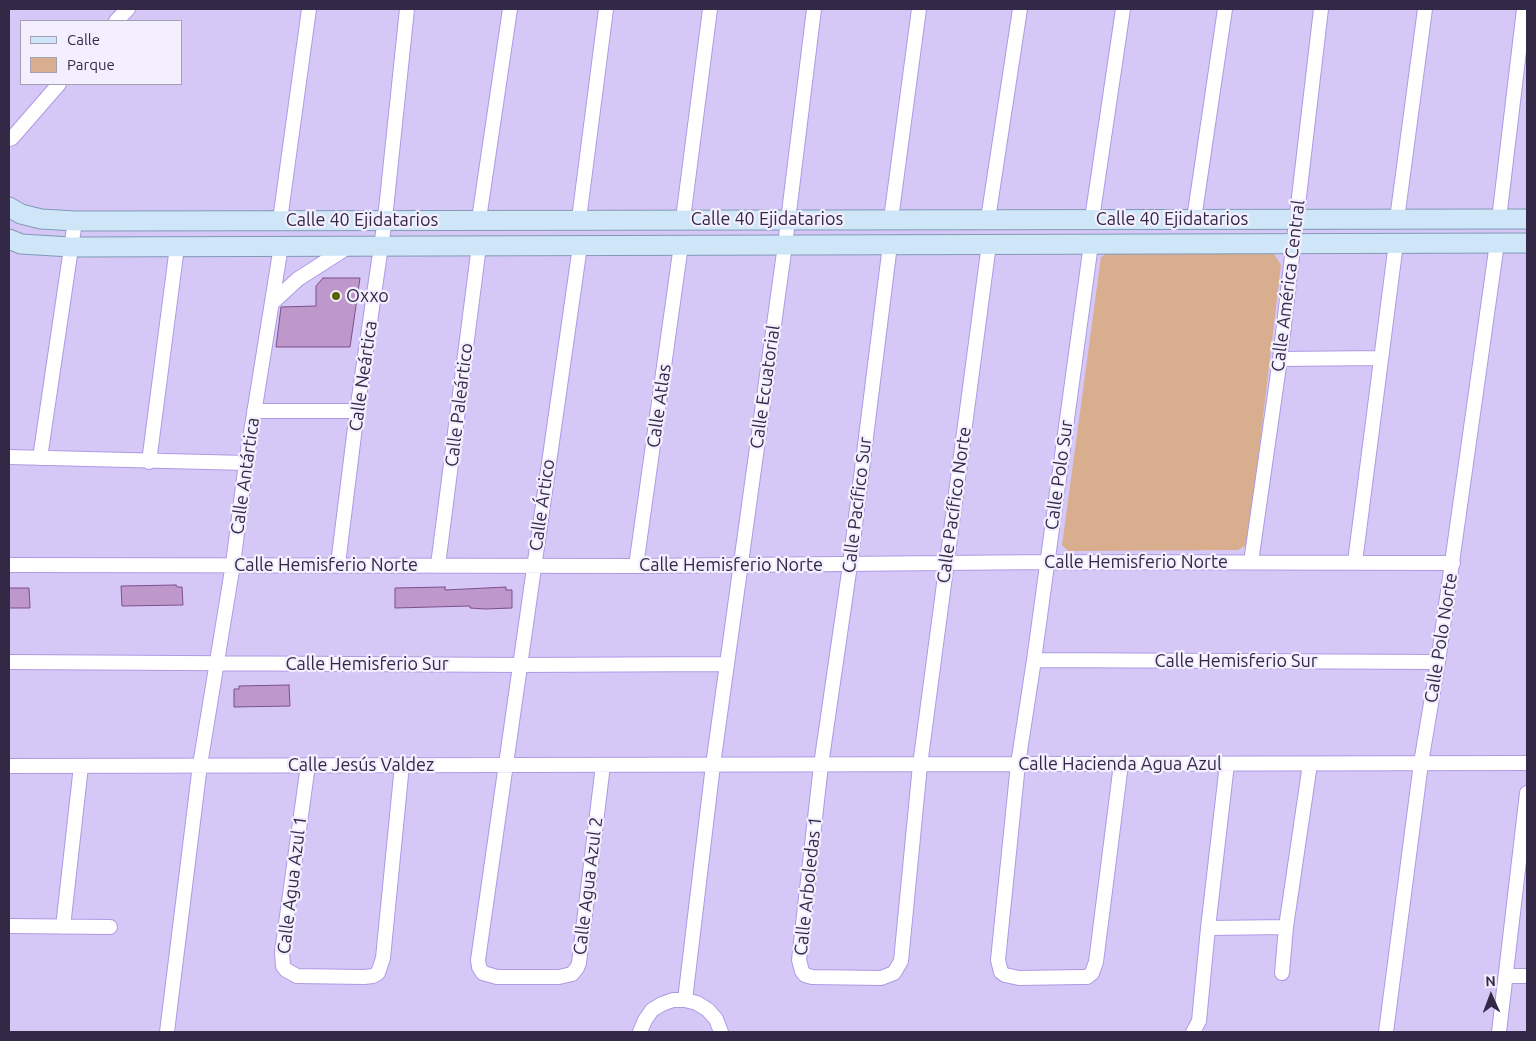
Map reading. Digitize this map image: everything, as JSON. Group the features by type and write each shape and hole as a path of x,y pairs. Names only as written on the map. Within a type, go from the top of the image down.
{"main road":[{"name":"Calle 40 Ejidatarios","path":"9,207 21,214 42,219 75,221 1527,219"},
{"name":"Calle 40 Ejidatarios","path":"9,239 21,244 71,247 1527,243"}],"street":[{"path":"117,20 128,9"},
{"path":"280,220 309,9"},
{"name":"Calle Neártica","path":"338,564 357,411 385,220 407,9"},
{"path":"479,220 510,9"},
{"path":"579,219 606,9"},
{"path":"683,219 710,9"},
{"name":"Calle Ecuatorial","path":"685,1000 726,664 785,245 814,9"},
{"path":"891,219 919,9"},
{"path":"988,219 1020,9"},
{"path":"1092,219 1123,9"},
{"path":"1194,219 1225,9"},
{"name":"Calle América Central","path":"1251,562 1280,359 1321,9"},
{"path":"1397,219 1425,9"},
{"path":"1499,219 1524,9"},
{"path":"9,139 12,138 58,85"},
{"path":"40,458 75,221"},
{"path":"1355,562 1396,243"},
{"name":"Calle Polo Norte","path":"1386,1032 1421,763 1453,563 1498,243"},
{"name":"Calle Pacífico Norte","path":"920,765 989,244"},
{"name":"Calle Polo Sur","path":"1091,244 1018,764 998,966 1000,972 1005,975 1019,978 1087,977 1092,973 1096,962 1121,764"},
{"name":"Calle Atlas","path":"636,566 681,245"},
{"name":"Calle Pacífico Sur","path":"821,765 850,565 890,245"},
{"name":"Calle Antártica","path":"167,1032 200,765 233,564 246,463 281,246"},
{"path":"272,303 298,279 348,246"},
{"name":"Calle Paleártico","path":"438,565 479,246"},
{"name":"Calle Ártico","path":"505,765 580,246"},
{"path":"149,462 177,247"},
{"path":"1280,359 1381,358"},
{"path":"254,411 357,411"},
{"path":"9,457 246,463"},
{"name":"Calle Hemisferio Norte","path":"9,565 739,566 1047,562 1453,563"},
{"name":"Calle Hemisferio Sur","path":"1034,660 1438,662"},
{"name":"Calle Hemisferio Sur","path":"9,662 520,665 726,664"},
{"name":"Calle Hacienda Agua Azul","path":"713,765 1527,763"},
{"path":"1199,1029 1208,928 1227,764"},
{"path":"1282,973 1286,927 1310,764"},
{"name":"Calle Agua Azul 1","path":"308,765 282,952 283,966 286,970 297,976 364,977 373,976 378,973 383,958 402,765"},
{"name":"Calle Agua Azul 2","path":"505,765 478,960 479,967 483,973 497,977 559,978 572,974 579,963 603,765"},
{"name":"Calle Jesús Valdez","path":"9,766 713,765"},
{"name":"Calle Arboledas 1","path":"821,765 800,966 802,971 812,977 881,978 894,973 901,961 920,765"},
{"path":"63,927 82,766"},
{"path":"1499,1032 1523,873 1527,793"},
{"path":"9,926 110,927"},
{"path":"1208,928 1286,927"},
{"path":"1506,976 1527,976"},
{"path":"640,1032 652,1010 673,1000 697,1003 708,1010 716,1019 721,1032"}],"green space":[{"path":"1108,253 1274,254 1281,265 1248,544 1238,550 1068,551 1062,545 1101,257"}],"building":[{"path":"323,278 360,278 350,347 276,347 281,307 316,306 316,286"},
{"path":"176,585 177,587 182,587 183,605 122,606 121,586"},
{"path":"445,587 445,590 506,587 506,590 512,590 512,608 485,609 470,608 470,606 395,608 395,588"},
{"path":"9,588 29,588 30,608 9,608"},
{"path":"289,685 290,706 234,707 234,689 239,689 239,686"}],"place":[{"name":"Oxxo","path":"336,296"}]}
